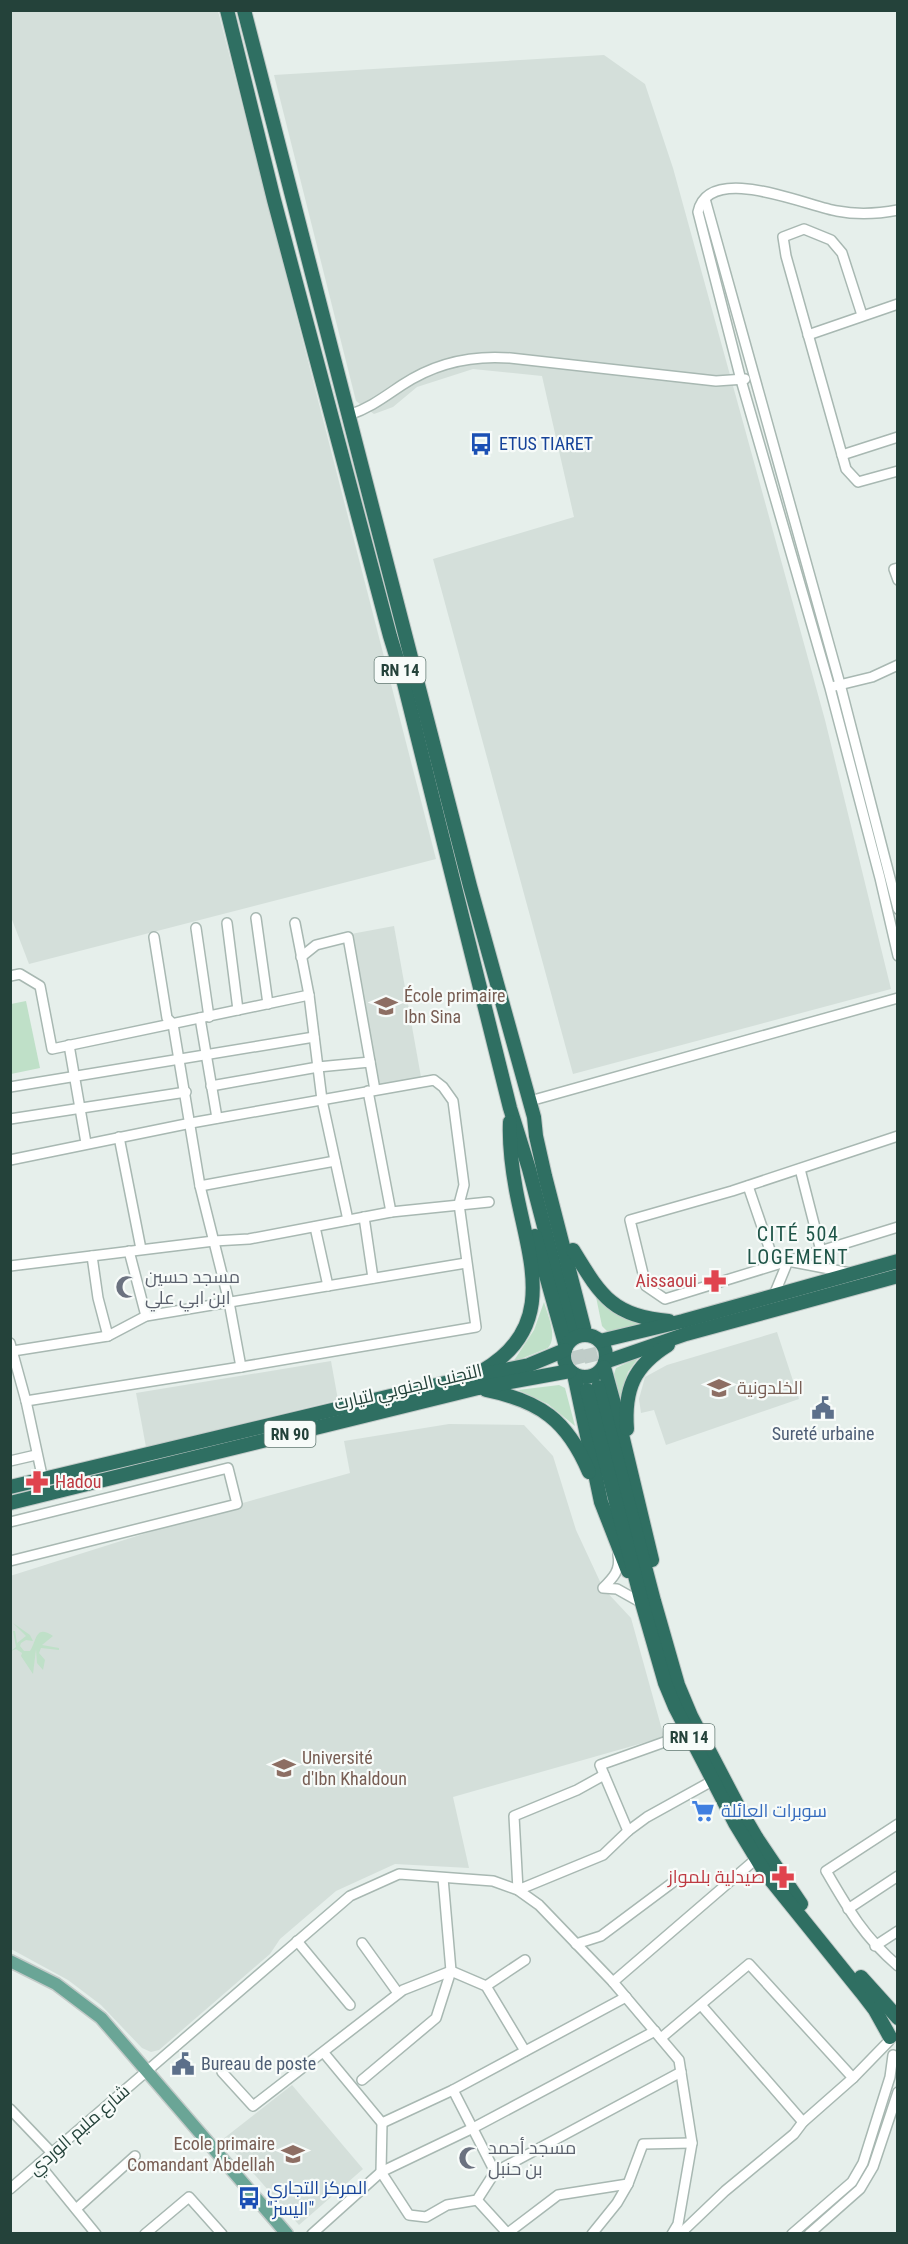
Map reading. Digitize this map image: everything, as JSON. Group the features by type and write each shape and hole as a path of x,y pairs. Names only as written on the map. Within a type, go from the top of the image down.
{"highway":[{"name":"RN 14","path":"227,10 277,211 402,675 510,1107 529,1169 587,1334"},
{"name":"RN 14","path":"244,10 467,875 530,1101 545,1176 587,1334"},
{"name":"RN 14","path":"390,636 405,632"},
{"path":"510,1107 525,1200 565,1348 565,1361 572,1372 601,1502"},
{"path":"510,1107 510,1136 516,1190 534,1276 533,1295 521,1335 508,1352 474,1383 520,1398 553,1418 575,1442 601,1502 617,1547 648,1602"},
{"path":"534,1118 573,1250 587,1334 606,1351 604,1364 637,1490 654,1568 648,1602"},
{"path":"573,1250 606,1298 641,1317 684,1328"},
{"path":"572,1372 586,1377 593,1376 604,1364 684,1328 774,1295 897,1261"},
{"path":"565,1348 578,1336 587,1334 684,1328 897,1276"},
{"path":"637,1490 626,1416 631,1385 638,1370 650,1357 684,1328"},
{"name":"التجنب الجنوبي لتيارت","path":"10,1503 474,1383 529,1365 565,1348"},
{"name":"التجنب الجنوبي لتيارت","path":"10,1487 474,1383 572,1372"},
{"name":"RN 14","path":"593,1388 648,1602 665,1683 687,1734 756,1859 799,1917 862,1993 892,2035"},
{"name":"RN 14","path":"648,1602 691,1716 756,1837 798,1901 897,2018"}],"main road":[{"path":"10,1961 56,1984 100,2018 287,2234"}],"street":[{"path":"897,210 873,214 840,212 762,191 739,189 717,190 705,199 698,212 741,380 830,688 880,878 897,956"},
{"path":"705,199 840,684 897,909"},
{"path":"862,315 842,253 831,240 804,229 783,237 786,255 846,469 858,482 897,471"},
{"path":"808,335 897,304"},
{"path":"349,414 371,406 426,371 453,361 481,357 510,358 716,381 754,377"},
{"path":"842,455 897,437"},
{"path":"793,562 804,559"},
{"path":"897,568 894,569 897,580"},
{"path":"830,688 872,676 897,665"},
{"path":"861,805 871,802"},
{"path":"256,918 268,1004"},
{"path":"227,922 238,1010"},
{"path":"295,923 309,995 322,1100 348,1220"},
{"path":"196,928 205,1018 206,1054 217,1118"},
{"path":"301,957 316,945 348,937 370,1062 371,1091 391,1212"},
{"path":"154,938 168,1018 173,1024 186,1092 201,1186 229,1302 241,1367"},
{"path":"10,976 20,974 40,986 52,1049 309,995"},
{"path":"530,1101 897,998"},
{"path":"10,1087 314,1036"},
{"path":"69,1046 86,1143"},
{"path":"211,1086 318,1067 370,1062"},
{"path":"10,1160 217,1118 434,1080 443,1087 453,1101 464,1185 459,1204 476,1327 26,1401"},
{"path":"10,1119 186,1092"},
{"path":"897,1136 748,1186 630,1220 646,1286 665,1299 897,1227"},
{"path":"119,1137 141,1250"},
{"path":"201,1186 335,1161"},
{"path":"800,1169 821,1251"},
{"path":"748,1186 771,1253 788,1261 853,1273"},
{"path":"10,1266 214,1241 249,1239 391,1212 489,1202"},
{"path":"364,1217 373,1278"},
{"path":"315,1227 328,1286"},
{"path":"129,1251 146,1316"},
{"path":"92,1256 98,1298 108,1336"},
{"path":"774,1295 788,1261"},
{"path":"43,1480 12,1347 108,1336 146,1316 466,1263"},
{"path":"10,1389 22,1386"},
{"path":"10,1461 36,1455"},
{"path":"10,1522 228,1468 237,1504 10,1561"},
{"path":"617,1547 620,1563 616,1575 603,1588 617,1589 648,1602"},
{"path":"628,1831 600,1764 687,1734"},
{"path":"604,1775 577,1790 514,1816 518,1890 603,1856 628,1831 647,1817 712,1781"},
{"path":"897,1824 826,1871 848,1909 875,1946 897,1966"},
{"path":"613,1982 756,1859"},
{"name":"شارع مليم الوردي","path":"10,2189 351,1896 399,1874 493,1881 518,1890 539,1905 613,1982 679,2060 692,2143 678,2224 672,2234"},
{"path":"848,1909 897,1876"},
{"path":"362,2080 436,2018 451,1971 443,1878"},
{"path":"576,1944 601,1936 676,1880"},
{"path":"875,1946 897,1931"},
{"path":"297,1941 350,2005"},
{"path":"362,1943 398,1993"},
{"path":"486,1986 525,1960"},
{"path":"312,2234 381,2172 658,2034 701,2005 749,1964 853,2078"},
{"path":"222,2072 253,2106 324,2053 398,1993 451,1971 486,1986 525,2051"},
{"path":"382,2123 453,2090 626,1997"},
{"path":"701,2005 802,2122"},
{"path":"792,2234 852,2182 863,2163 891,2077 895,2056 892,2035"},
{"path":"680,2234 725,2191 794,2134 802,2122 853,2078 892,2035"},
{"path":"324,2053 382,2123 381,2172 409,2215 426,2217 447,2205 477,2200 495,2172 681,2072"},
{"path":"453,2090 495,2172"},
{"path":"809,2234 860,2189 873,2167 897,2092"},
{"path":"10,2109 52,2154"},
{"path":"592,2234 617,2203 628,2184 643,2144 692,2143"},
{"path":"76,2209 135,2156"},
{"path":"863,2163 873,2167"},
{"path":"39,2164 96,2234"},
{"path":"477,2200 508,2233 558,2195 628,2184"},
{"path":"146,2233 189,2197 222,2234"}],"shaded area":[{"path":"11,11 218,11 436,859 29,964 11,917"},
{"path":"604,55 645,84 673,168 825,720 891,989 573,1074 433,559 574,517 542,376 473,369 417,387 393,407 374,414 356,401 274,75"},
{"name":"École primaire Ibn Sina","path":"394,926 421,1077 378,1085 351,934"},
{"name":"الخلدونية","path":"777,1332 799,1399 666,1445 654,1410 641,1413 639,1399 645,1377 667,1365"},
{"path":"331,1361 338,1400 146,1447 136,1393"},
{"name":"Université d'Ibn Khaldoun","path":"449,1424 524,1425 553,1456 576,1530 603,1588 631,1618 664,1737 453,1797 469,1868 395,1864 336,1891 280,1939 270,1954 159,2050 151,2052 142,2048 101,2005 68,1980 11,1949 10,1576 232,1506 350,1473 344,1441"},
{"name":"Ecole primaire Comandant Abdellah","path":"292,2085 363,2169 299,2225 223,2139"}],"green space":[{"path":"26,1001 40,1068 11,1074 11,1004"},
{"path":"595,1292 622,1316 646,1326 608,1332 602,1326"},
{"path":"544,1302 551,1326 551,1343 548,1348 513,1362 534,1330"},
{"path":"639,1357 628,1372 620,1397 614,1374 616,1368"},
{"path":"559,1385 565,1388 575,1426 548,1404 518,1390"},
{"path":"13,1623 30,1635 33,1641 26,1640 21,1643 20,1646 24,1651 30,1651 40,1633 53,1636 42,1645 59,1648 59,1650 41,1648 39,1653 45,1660 43,1670 37,1663 36,1649 33,1674 21,1656 22,1653 16,1649 11,1651 16,1647 13,1631 15,1631 17,1643 26,1636"}],"tunnel":[{"path":"584,1328 598,1387"},
{"path":"571,1330 587,1390"}],"place":[{"name":"ETUS TIARET","path":"481,444"},
{"name":"École primaire Ibn Sina","path":"386,1006"},
{"name":"Aissaoui","path":"715,1281"},
{"name":"مسجد حسين ابن ابي علي","path":"127,1287"},
{"name":"الخلدونية","path":"719,1388"},
{"name":"Sureté urbaine","path":"823,1408"},
{"name":"Hadou","path":"37,1482"},
{"name":"Université d'Ibn Khaldoun","path":"284,1768"},
{"name":"سوبرات العائلة","path":"703,1811"},
{"name":"صيدلية بلمواز","path":"783,1877"},
{"name":"Bureau de poste","path":"183,2064"},
{"name":"Ecole primaire Comandant Abdellah","path":"293,2154"},
{"name":"مسجد أحمد بن حنبل","path":"470,2158"},
{"name":"المركز التجاري \"اليسر\"","path":"249,2198"}],"district":[{"name":"CITÉ 504 LOGEMENT","path":"798,1246"}]}
